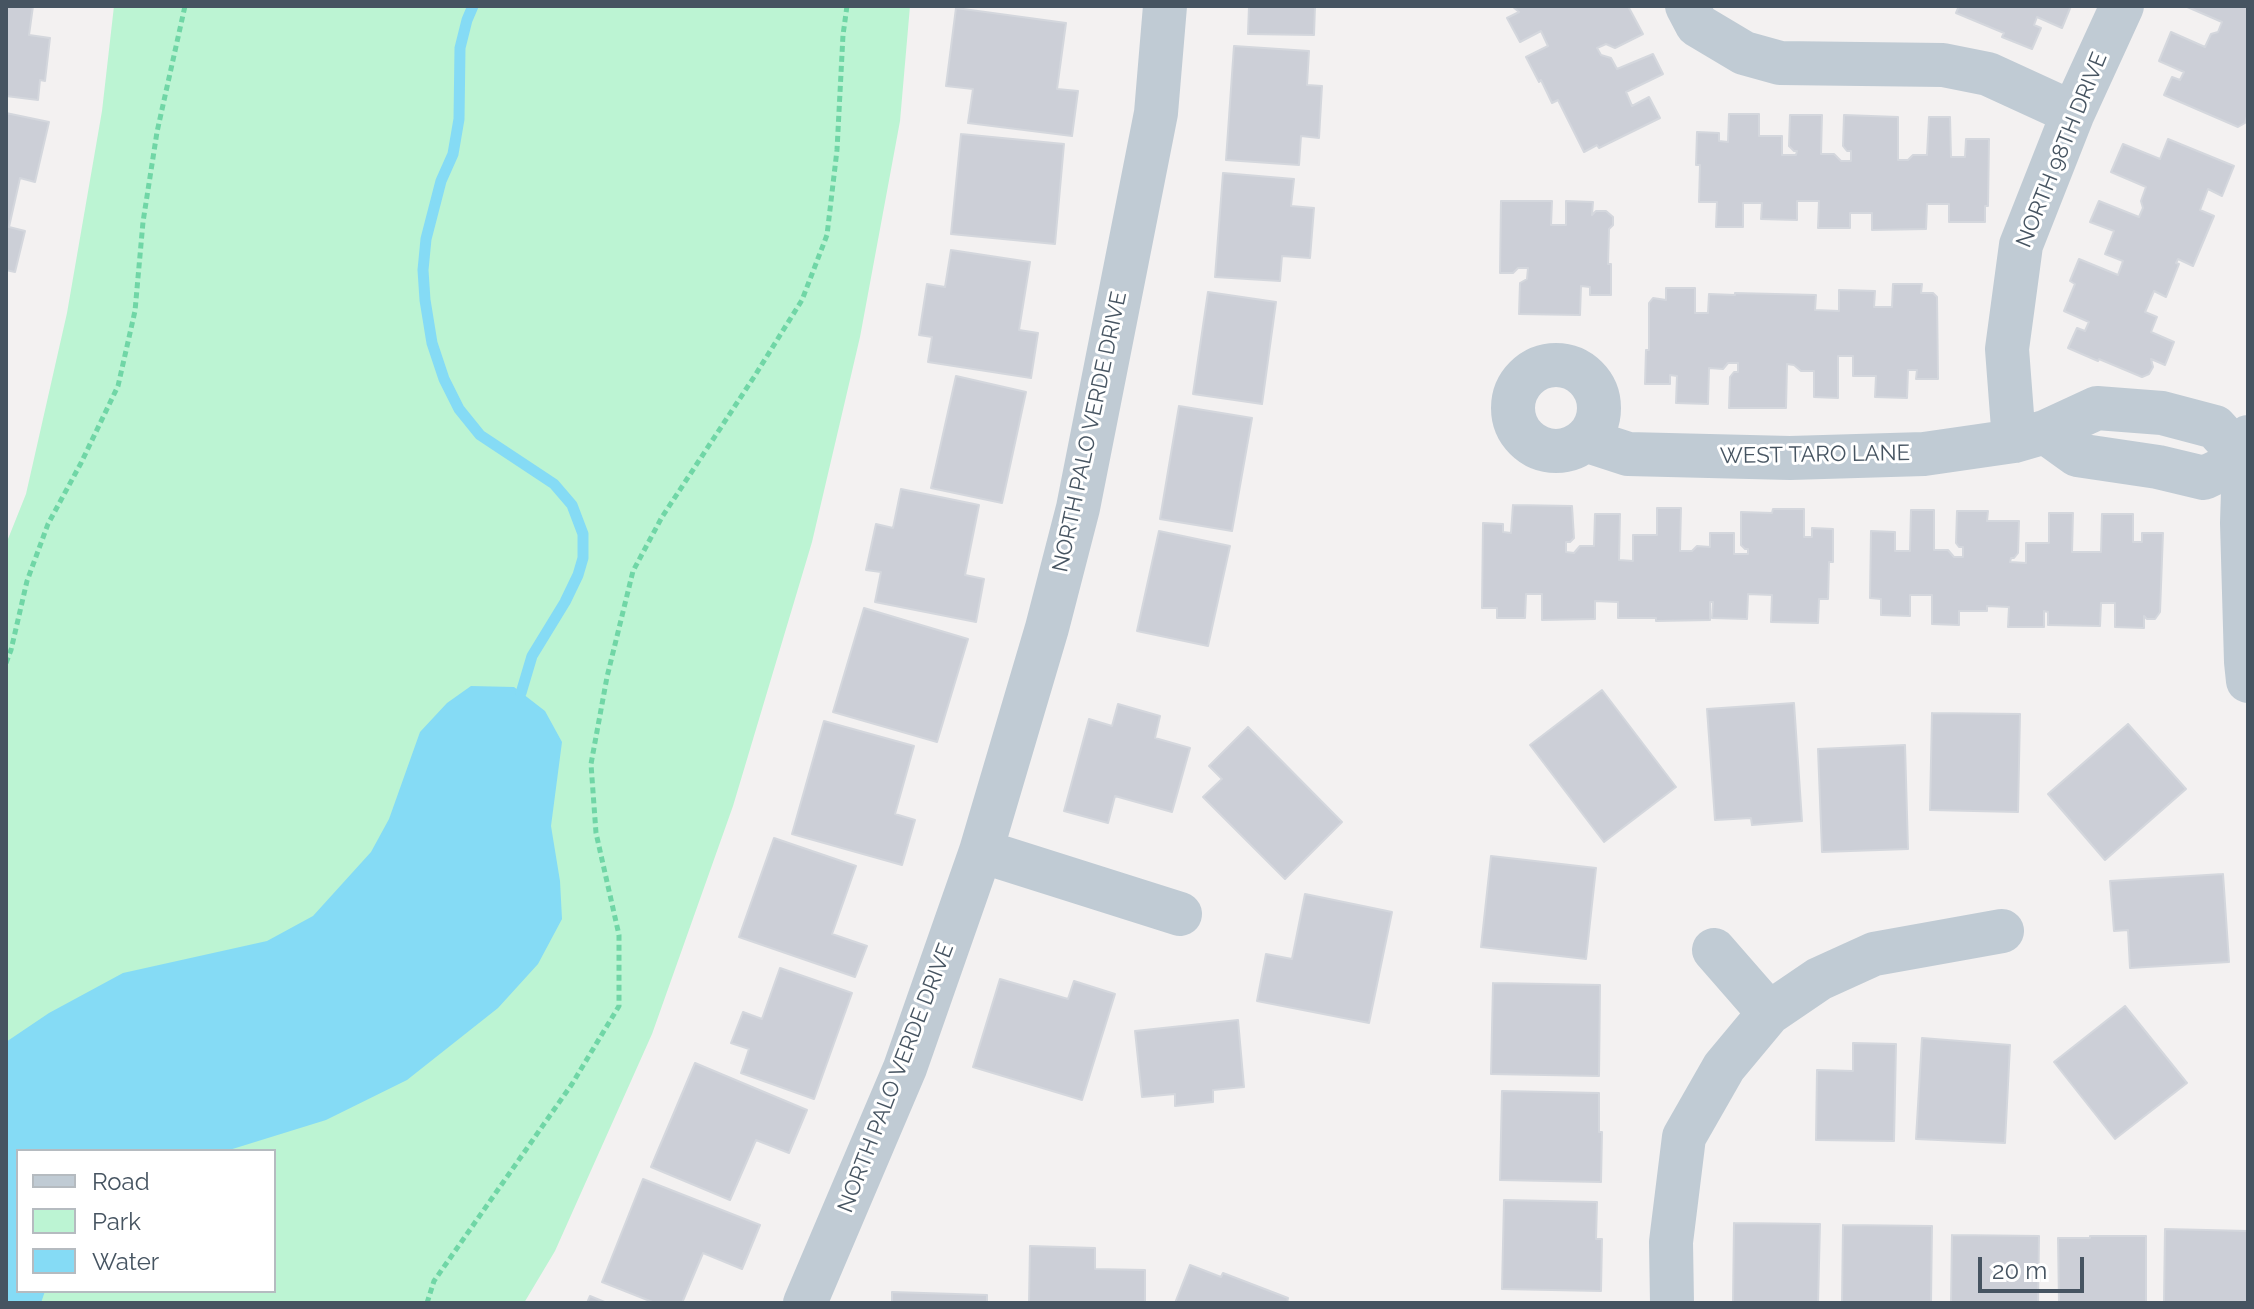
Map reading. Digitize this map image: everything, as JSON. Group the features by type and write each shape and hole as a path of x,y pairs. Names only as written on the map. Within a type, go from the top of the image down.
{"street":[{"name":"NORTH PALO VERDE DRIVE","path":"805,1303 905,1068 981,851 1047,628 1078,508 1156,113 1165,6"},
{"name":"NORTH 98TH DRIVE","path":"2029,436 2007,349 2021,245 2073,113 2122,6"},
{"path":"1692,15 1744,53 1780,63 1943,65 1988,74 2073,113"},
{"name":"WEST TARO LANE","path":"1585,440 1628,454 1790,458 1924,454 2029,436 2097,408 2162,413 2215,427 2246,448"},
{"path":"2246,448 2242,523 2247,668"},
{"path":"981,851 1180,914"},
{"path":"1672,1303 1671,1242 1684,1137 1724,1067 1769,1013 1819,979 1874,954 2002,931"},
{"path":"1714,950 1769,1013"}],"path":[{"path":"6,663 27,581 48,524 118,386 135,311 143,222 157,132 185,6"},
{"path":"427,1303 434,1281 564,1095 619,1006 619,935 596,833 591,764 607,677 633,571 662,517 802,300 827,235 837,150 847,6"}],"green space":[{"path":"114,6 910,6 900,121 860,337 812,542 733,806 652,1034 555,1251 524,1303 6,1303 6,544 26,494 67,313 102,111"}],"water":[{"path":"471,686 514,687 545,711 562,742 551,826 560,881 562,919 538,964 498,1008 407,1080 326,1120 232,1149 16,1149 16,1293 44,1293 41,1303 6,1303 6,1042 49,1013 123,973 267,941 313,916 371,852 389,819 420,732 447,703"}],"building":[{"path":"6,6 33,6 29,35 50,38 45,81 40,80 38,100 6,96"},
{"path":"1249,6 1315,6 1314,35 1248,34"},
{"path":"1512,6 1628,6 1643,34 1615,48 1606,44 1597,48 1601,55 1611,58 1617,69 1653,54 1663,74 1626,92 1632,106 1649,97 1660,118 1599,148 1597,145 1584,152 1558,100 1552,103 1526,57 1548,46 1541,31 1520,42 1507,18 1519,12"},
{"path":"1959,6 2071,6 2062,28 2037,17 2034,25 2041,28 2032,49 2002,37 2004,33 1956,13"},
{"path":"2185,6 2248,6 2248,113 2245,123 2238,127 2164,95 2172,77 2180,80 2184,72 2159,61 2171,32 2205,47 2222,22"},
{"path":"956,8 1066,23 1057,89 1078,91 1072,136 968,123 973,89 946,86"},
{"path":"1234,46 1309,51 1307,85 1322,86 1319,138 1301,136 1299,165 1226,160"},
{"path":"6,113 49,122 35,182 20,178 9,227 25,231 15,272 6,270"},
{"path":"1729,114 1759,114 1759,136 1782,136 1782,155 1796,155 1797,151 1789,146 1790,115 1822,115 1821,154 1834,154 1841,161 1851,161 1851,151 1843,146 1844,115 1898,117 1898,160 1927,155 1929,117 1950,117 1951,157 1965,157 1966,139 1989,139 1985,222 1949,222 1949,204 1927,204 1926,229 1872,230 1872,213 1850,213 1850,228 1818,228 1819,201 1797,201 1797,220 1761,219 1762,203 1743,203 1743,227 1716,227 1717,202 1699,202 1697,132 1719,133 1719,141 1728,142"},
{"path":"961,134 1064,144 1055,244 951,234"},
{"path":"2168,139 2234,166 2222,196 2208,189 2200,210 2214,216 2193,266 2178,259 2176,263 2179,264 2166,297 2154,291 2145,312 2157,317 2151,332 2174,342 2165,365 2151,359 2153,367 2149,374 2142,377 2068,348 2077,328 2085,331 2089,322 2064,311 2075,284 2070,281 2079,259 2118,275 2123,261 2105,254 2114,231 2090,222 2099,201 2139,217 2143,208 2141,201 2146,187 2111,172 2123,144 2160,159"},
{"path":"1223,173 1294,179 1291,206 1314,208 1310,258 1282,256 1280,281 1215,277"},
{"path":"1501,201 1552,201 1551,225 1566,225 1566,201 1593,202 1592,215 1596,211 1606,211 1613,217 1613,225 1609,229 1608,264 1611,264 1611,295 1590,295 1590,287 1581,286 1580,315 1519,314 1520,283 1527,279 1528,268 1500,273"},
{"path":"951,250 1030,262 1019,330 1038,333 1031,378 928,362 932,337 919,335 927,284 945,287"},
{"path":"1893,284 1922,284 1921,293 1933,293 1937,297 1938,379 1916,379 1917,370 1908,370 1907,398 1875,397 1876,376 1853,376 1853,356 1838,356 1838,398 1814,397 1814,371 1801,371 1787,364 1786,408 1729,408 1730,377 1738,372 1738,363 1728,363 1723,369 1709,368 1708,404 1676,403 1677,376 1670,375 1670,384 1645,384 1649,303 1653,298 1666,300 1666,288 1695,288 1695,313 1708,313 1709,294 1735,293 1816,295 1815,310 1839,311 1839,290 1875,291 1874,307 1892,307"},
{"path":"1208,292 1276,302 1262,404 1193,394"},
{"path":"956,376 1026,392 1002,503 931,488"},
{"path":"1179,406 1252,418 1232,531 1160,519"},
{"path":"901,489 979,505 965,575 984,579 976,622 875,602 881,572 866,570 876,524 893,528"},
{"path":"1513,505 1572,506 1574,538 1566,542 1566,552 1574,553 1580,546 1594,546 1595,514 1620,514 1619,560 1633,561 1633,535 1657,535 1657,508 1681,508 1680,551 1692,551 1697,546 1710,547 1710,533 1734,533 1734,554 1748,554 1748,549 1741,545 1741,512 1772,513 1773,509 1804,509 1804,537 1812,537 1812,528 1833,529 1828,599 1819,599 1818,623 1771,622 1772,595 1748,594 1747,619 1712,618 1713,602 1710,602 1710,620 1618,618 1618,602 1595,601 1595,619 1542,620 1542,594 1526,594 1525,618 1497,618 1497,608 1482,608 1483,523 1503,524 1503,532 1511,533"},
{"path":"1911,510 1934,510 1934,550 1948,550 1954,557 1963,557 1963,547 1956,543 1957,511 1988,511 1987,521 2019,521 2018,553 2010,562 2026,563 2026,543 2049,543 2049,513 2073,513 2072,552 2101,552 2102,514 2133,514 2133,542 2142,542 2142,533 2163,533 2160,612 2155,619 2144,616 2144,628 2115,627 2115,603 2101,603 2100,626 2048,625 2048,612 2044,611 2044,627 2008,627 2009,607 1987,606 1987,611 1959,611 1959,625 1932,624 1932,595 1910,595 1910,616 1881,615 1881,599 1870,598 1871,531 1895,532 1895,551 1910,551"},
{"path":"1159,531 1230,546 1208,646 1137,631"},
{"path":"864,608 968,639 937,742 833,712"},
{"path":"1602,690 1676,787 1604,842 1530,745"},
{"path":"1794,703 1802,821 1752,825 1751,818 1715,820 1707,709"},
{"path":"1118,704 1160,716 1155,738 1190,748 1172,812 1115,796 1108,823 1064,811 1089,719 1112,726"},
{"path":"1932,713 2020,714 2018,812 1930,810"},
{"path":"824,721 914,746 895,814 915,820 902,865 792,834"},
{"path":"2128,724 2186,789 2105,860 2048,794"},
{"path":"1248,727 1342,822 1285,879 1203,797 1222,779 1209,766"},
{"path":"1905,745 1908,849 1822,852 1818,749"},
{"path":"774,838 856,866 832,934 867,946 855,977 739,937"},
{"path":"1491,856 1596,868 1586,959 1481,947"},
{"path":"2223,874 2229,962 2130,968 2128,930 2114,931 2110,881"},
{"path":"1305,894 1392,912 1369,1023 1257,1001 1266,954 1292,959"},
{"path":"780,968 852,993 814,1099 741,1073 749,1049 731,1043 743,1012 762,1019"},
{"path":"1000,979 1068,999 1074,981 1115,994 1082,1100 973,1067"},
{"path":"1493,983 1600,985 1599,1076 1491,1074"},
{"path":"2125,1006 2187,1083 2115,1139 2054,1062"},
{"path":"1238,1020 1244,1087 1213,1090 1213,1102 1175,1106 1175,1094 1142,1097 1135,1031"},
{"path":"1922,1038 2010,1045 2005,1143 1916,1139"},
{"path":"1853,1043 1896,1044 1894,1141 1816,1140 1817,1070 1853,1071"},
{"path":"695,1063 807,1110 789,1153 756,1140 730,1200 651,1167"},
{"path":"1502,1091 1599,1093 1601,1182 1500,1180"},
{"path":"643,1179 760,1225 742,1269 703,1253 682,1303 655,1303 602,1282"},
{"path":"1504,1200 1597,1202 1596,1239 1602,1239 1601,1291 1502,1289"},
{"path":"1734,1223 1820,1224 1818,1303 1733,1303"},
{"path":"1843,1225 1932,1226 1931,1303 1842,1303"},
{"path":"2165,1229 2248,1231 2248,1303 2164,1303"},
{"path":"1952,1235 2039,1236 2038,1303 1951,1303"},
{"path":"2146,1236 2146,1303 2059,1303 2058,1238"},
{"path":"1030,1246 1095,1248 1095,1269 1145,1270 1145,1303 1029,1303"},
{"path":"1190,1265 1221,1277 1223,1273 1288,1298 1287,1303 1175,1303"},
{"path":"892,1292 987,1295 987,1303 892,1303"},
{"path":"590,1296 607,1303 587,1303"}],"waterway":[{"path":"473,6 460,48 459,119 453,154 441,181 426,239 423,270 432,343 444,379 459,409 480,435 554,484 572,505 583,534 583,558 578,575 532,656 521,693"}]}
